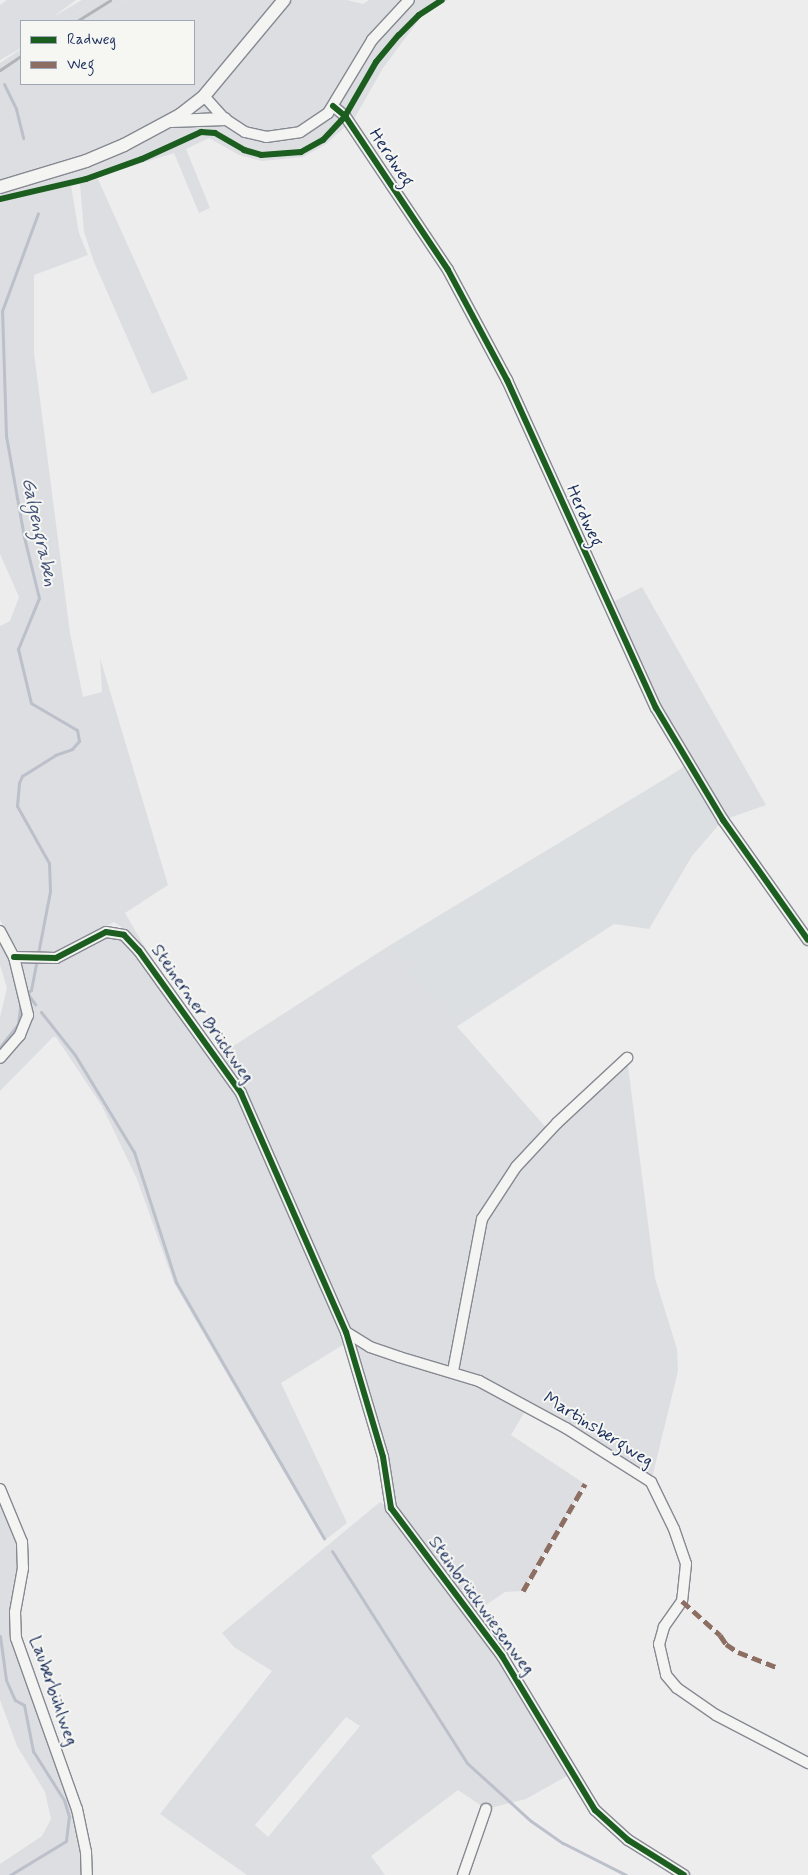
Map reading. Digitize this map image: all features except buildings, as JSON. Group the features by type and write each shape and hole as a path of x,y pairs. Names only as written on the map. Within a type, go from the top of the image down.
{"main road":[{"path":"0,187 86,161 170,120 204,96 284,0"},
{"path":"170,120 225,119"}],"street":[{"path":"204,96 225,119 255,135 288,136 310,126 328,113 372,40 409,0"},
{"name":"Herdweg","path":"333,106 345,116 448,270 507,380 656,708 723,820 808,940"},
{"path":"0,931 14,957 28,1008 26,1024 20,1035 0,1058"},
{"name":"Steinerner Brückweg","path":"14,957 46,960 106,932 124,935 139,951 241,1093 346,1332"},
{"path":"453,1371 482,1219 516,1168 557,1123 628,1058"},
{"name":"Martinsbergweg","path":"346,1332 370,1346 398,1357 453,1371 479,1381 528,1406 651,1482 674,1529 686,1564 682,1601 664,1627 659,1644 666,1674 677,1688 716,1714 808,1764"},
{"name":"Steinbrückwiesenweg","path":"346,1332 383,1456 391,1508 502,1656 595,1810 628,1840 684,1875"},
{"name":"Lauberbühlweg","path":"0,1489 22,1542 23,1568 15,1612 16,1638 77,1809 86,1852 87,1875"},
{"path":"463,1875 486,1809"}],"shaded area":[{"path":"7,0 76,0 53,17 82,0 97,0 66,20 20,20 20,49 0,60 0,5"},
{"path":"97,0 126,0 95,20 66,20"},
{"path":"126,0 347,0 363,4 369,0 448,0 421,17 383,68 354,119 326,144 303,157 262,161 239,155 209,138 186,149 210,208 199,213 174,153 97,177 188,379 152,394 94,262 84,232 80,184 71,186 79,233 88,255 34,275 34,353 70,633 83,697 102,692 100,658 168,885 125,913 160,973 127,931 114,922 55,955 19,952 0,920 0,626 10,621 19,597 0,554 0,78 20,67 20,85 195,85 195,20 95,20"},
{"path":"20,50 20,67 0,78 0,63"},
{"path":"642,587 766,805 723,820 660,706 611,603"},
{"path":"684,763 723,820 692,856 649,929 614,924 456,1027 387,947 663,780 682,768"},
{"path":"101,937 123,938 239,1093 249,1115 245,1122 249,1120 346,1343 281,1383 347,1523 324,1541 174,1283 137,1179 102,1106 56,1037 53,1037 0,1091 0,1017 7,988 0,965 0,938 10,961 24,1019 33,1012 22,963 54,962"},
{"path":"387,947 549,1131 627,1058 655,1278 677,1349 678,1371 651,1482 528,1406 511,1435 585,1484 523,1591 505,1592 473,1614 574,1772 526,1799 486,1809 458,1790 371,1856 385,1875 247,1875 160,1814 272,1671 234,1647 222,1633 380,1502 391,1508 343,1315 245,1090 221,1054","holes":["346,1717 360,1726 268,1837 255,1825"]},
{"path":"0,1492 20,1543 14,1639 75,1810 83,1875 0,1875 0,1864 42,1836 51,1819 45,1792 17,1746 0,1700"}],"waterway":[{"name":"Galgengraben","path":"4,84 16,109 23,138"},
{"name":"Galgengraben","path":"25,995 31,990 50,891 49,863 17,806 19,783 22,776 55,755 72,749 79,741 77,730 31,703 18,649 39,598 24,537 6,436 2,311 38,213"},
{"path":"27,993 35,1004"},
{"name":"Galgengraben","path":"0,1047 18,1024 21,1000"},
{"path":"41,1012 75,1055 134,1152 176,1282 324,1538"},
{"path":"332,1551 467,1763 531,1821 563,1843 626,1875"},
{"name":"Galgengraben","path":"0,1636 6,1680 15,1700 24,1705 33,1751 64,1800 69,1816 66,1841 10,1875"}],"railway":[{"path":"79,20 110,0"},
{"path":"0,70 20,57"}],"marked path":[{"path":"523,1591 585,1484"},
{"path":"682,1601 720,1635 726,1644 738,1652 776,1667"}],"cycle path":[{"path":"0,199 86,179 142,159 201,132 215,133 244,150 261,155 301,152 323,140 345,116 376,62 419,15 442,0"},
{"path":"333,106 345,116 448,270 507,380 656,708 723,820 808,940"},
{"path":"14,957 56,958 106,932 124,935 139,951 241,1093 346,1332 383,1457 391,1508 502,1656 595,1810 628,1840 684,1875"}]}
